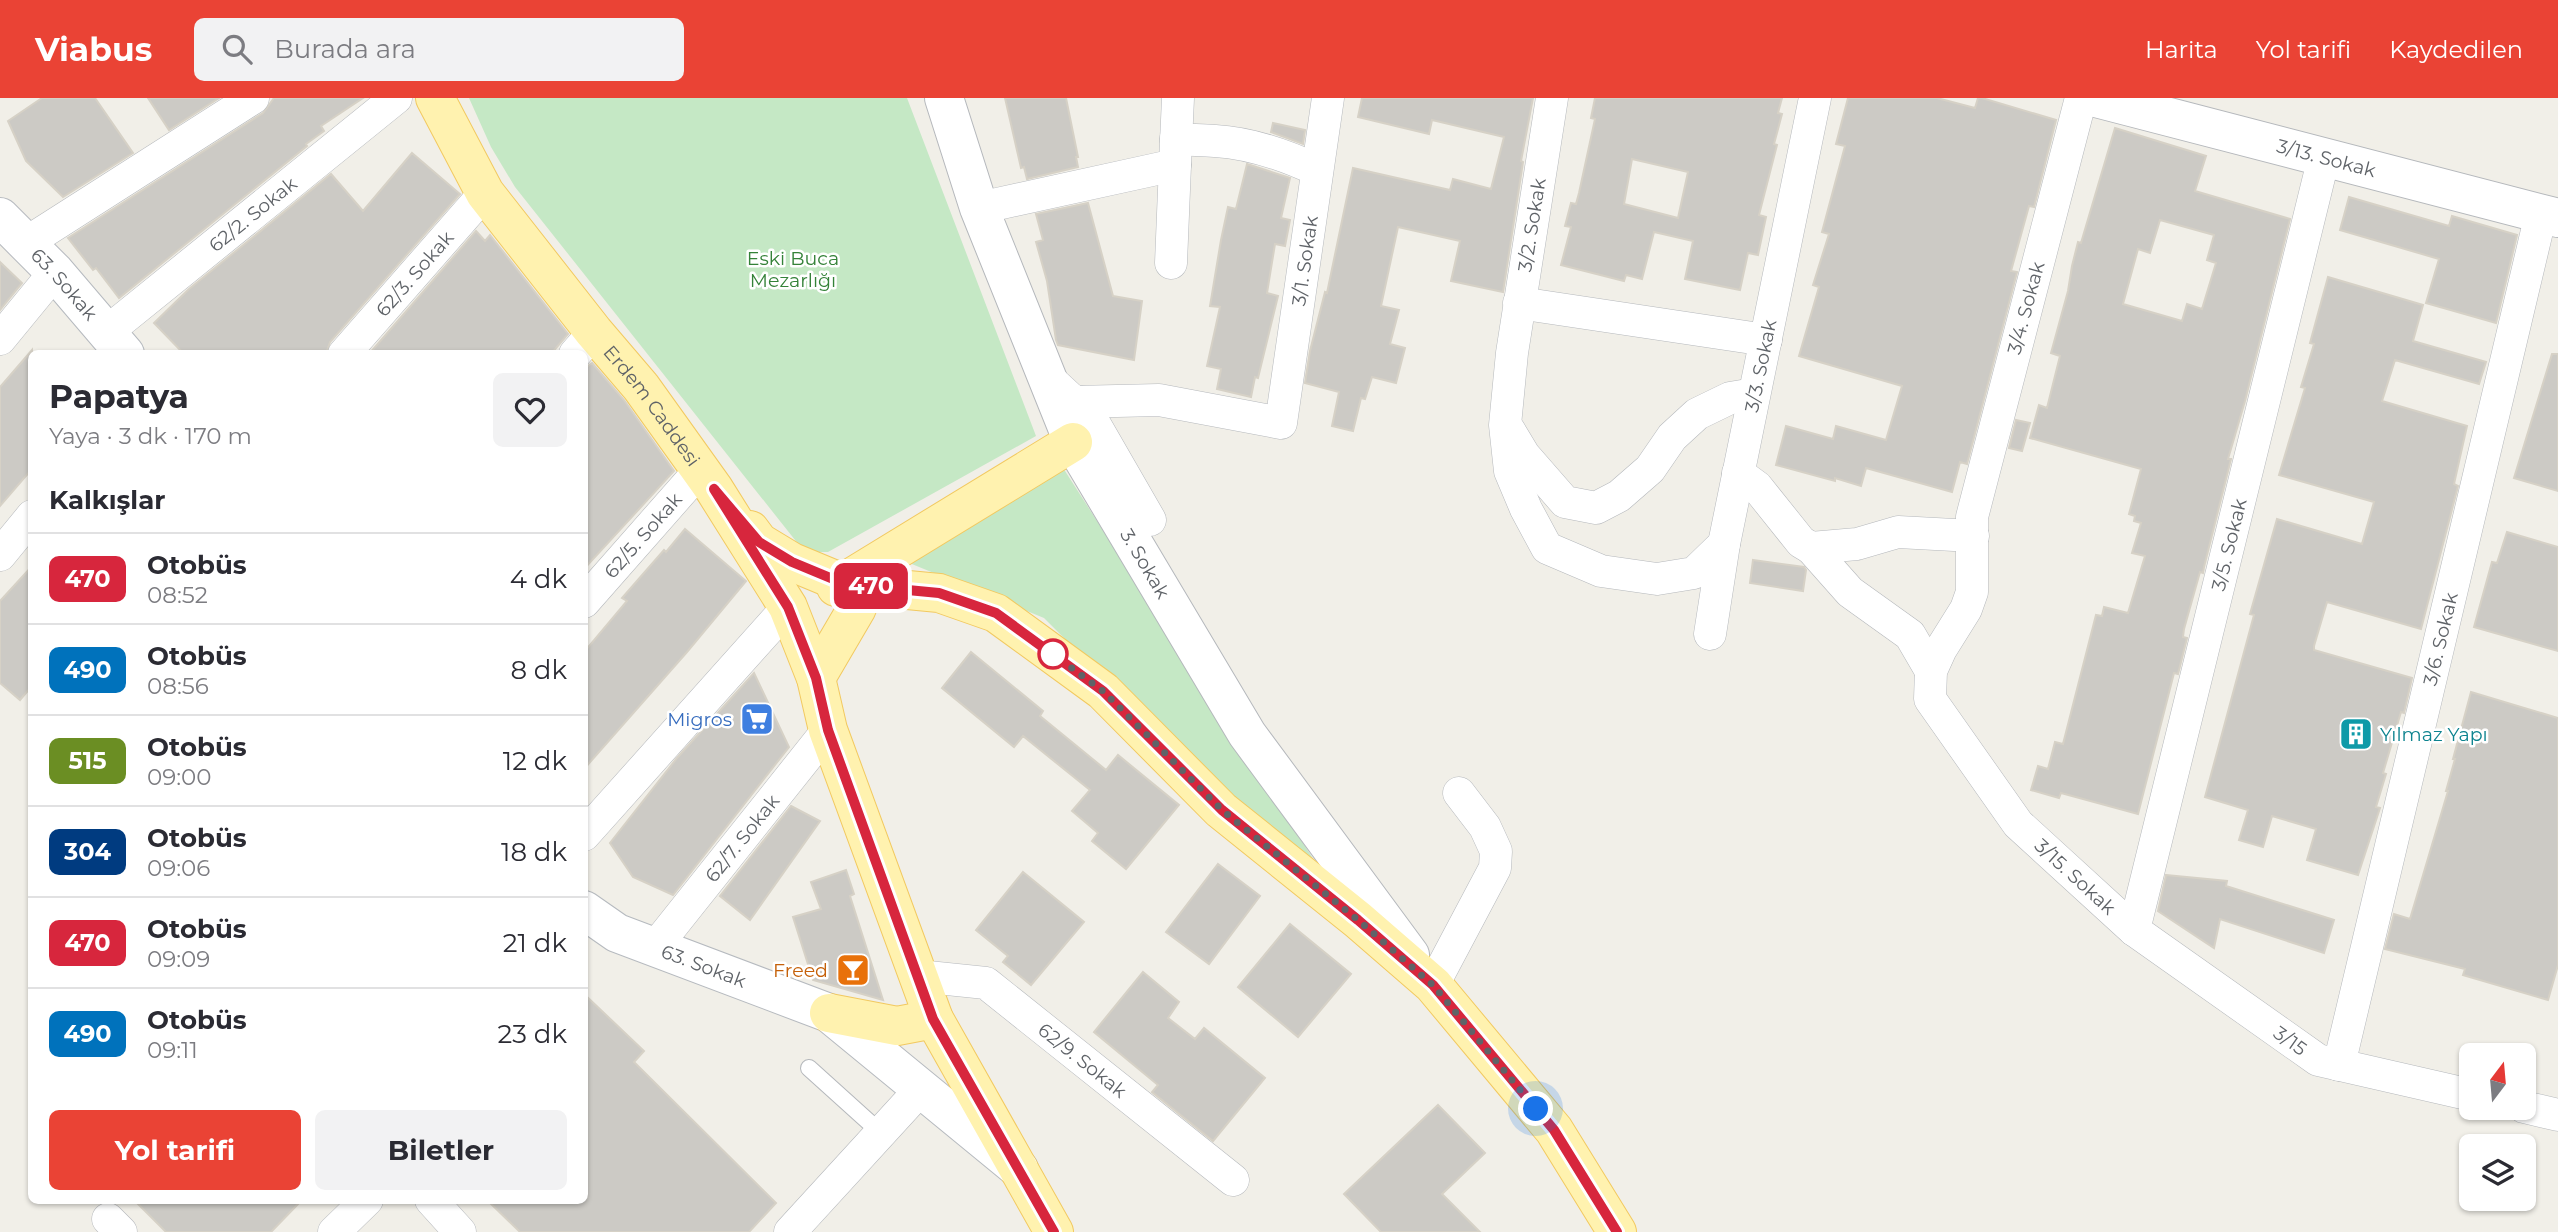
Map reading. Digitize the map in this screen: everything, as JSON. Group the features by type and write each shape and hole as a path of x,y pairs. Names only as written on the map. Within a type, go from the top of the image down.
{"main road":[{"name":"Erdem Caddesi","path":"435,98 485,193 585,343 641,387 707,479 788,607 816,678 828,730 933,1019 1054,1232"},
{"path":"788,607 845,584 1073,442"},
{"path":"707,479 759,542 792,562 845,584 939,593 996,613 1103,691 1222,810 1358,920 1433,985 1554,1130 1617,1232"},
{"path":"816,678 856,608 845,584"},
{"path":"829,1013 897,1026 933,1019"}],"street":[{"path":"13,230 253,98"},
{"name":"62/2. Sokak","path":"117,342 396,98"},
{"name":"3. Sokak","path":"944,98 979,208 1073,442 1247,734 1433,985"},
{"path":"1171,263 1178,98"},
{"name":"3/1. Sokak","path":"1082,402 1158,400 1281,423 1328,98"},
{"name":"3/2. Sokak","path":"1552,98 1512,353 1505,425 1510,471 1547,548 1601,571 1657,579 1694,573 1724,544"},
{"name":"3/3. Sokak","path":"1710,634 1738,472 1815,98"},
{"name":"3/13. Sokak","path":"2096,99 2550,216"},
{"name":"3/4. Sokak","path":"1931,671 1941,649 1966,609 1972,592 1972,527 2096,99"},
{"path":"979,208 1218,141 1288,156 1317,170"},
{"name":"3/5. Sokak","path":"2134,930 2324,157"},
{"name":"62/3. Sokak","path":"348,350 485,193"},
{"name":"3/6. Sokak","path":"2339,1065 2550,216"},
{"name":"63. Sokak","path":"13,230 55,272 117,342"},
{"path":"0,339 55,272"},
{"path":"1519,303 1766,340"},
{"path":"1047,377 1074,402 1082,402 1150,520"},
{"path":"1505,425 1524,455 1565,502 1597,508 1619,496 1650,469 1672,438 1697,414 1730,398 1754,394"},
{"path":"1738,472 1757,487 1801,542 1811,548 1850,592 1910,635 1931,671"},
{"name":"62/5. Sokak","path":"588,598 707,479"},
{"path":"0,555 28,521"},
{"path":"1811,548 1826,549 1857,544 1898,532 1972,527"},
{"path":"588,831 788,607"},
{"name":"3/15. Sokak","path":"1931,671 1930,699 2018,824 2134,930"},
{"name":"62/7. Sokak","path":"656,946 828,730"},
{"path":"1433,985 1495,868 1496,851 1491,839 1459,793"},
{"name":"63. Sokak","path":"588,913 617,933 829,1013 1019,1169"},
{"name":"3/15","path":"2134,930 2318,1060 2459,1092"},
{"name":"62/9. Sokak","path":"918,976 986,983 1233,1180"},
{"path":"790,1232 920,1090"},
{"path":"2536,1110 2558,1115"},
{"path":"334,1232 363,1204"},
{"path":"435,1204 460,1232"}],"lane":[{"path":"809,1068 881,1133"}],"green space":[{"name":"Eski Buca Mezarlığı","path":"469,98 907,98 1036,436 828,552 812,552 799,545 515,187 491,147"},
{"path":"1058,460 1319,868 1192,766 1044,618 902,560"}],"building":[{"path":"42,98 95,98 133,153 63,197 26,161 8,121"},
{"path":"148,98 219,98 169,130"},
{"path":"274,98 363,98 321,126 324,131 306,144 307,146 119,298 68,238 263,113"},
{"path":"1005,98 1066,98 1078,167 1027,179 1024,167 1021,168"},
{"path":"1362,98 1533,98 1521,161 1523,162 1503,292 1451,281 1460,241 1398,227 1381,306 1399,310 1390,344 1405,348 1396,383 1372,377 1365,399 1361,398 1353,431 1332,426 1339,392 1305,383 1353,168 1450,190 1453,179 1491,189 1504,137 1432,120 1429,134 1358,117"},
{"path":"1595,98 1782,98 1778,113 1782,114 1774,144 1777,145 1759,215 1766,217 1758,255 1748,253 1740,290 1685,279 1693,241 1654,232 1642,279 1626,275 1624,281 1561,265 1571,227 1565,226 1571,203 1576,204 1595,119 1591,118","holes":["1632,159 1688,172 1678,218 1624,204"]},
{"path":"1848,98 1937,98 1975,108 1978,98 1982,98 2056,120 2034,207 2029,206 2011,271 2017,272 1967,464 1960,462 1952,492 1866,468 1861,486 1776,465 1786,426 1833,439 1836,426 1886,440 1902,386 1799,356 1819,287 1813,285 1829,234 1822,232 1845,146 1836,144"},
{"path":"1273,123 1305,130 1303,144 1271,132"},
{"path":"2115,128 2206,156 2195,191 2290,219 2228,459 2231,459 2203,573 2200,572 2184,629 2183,637 2187,638 2178,674 2174,673 2138,814 2061,793 2059,798 2031,790 2038,766 2048,769 2055,742 2063,744 2096,615 2102,616 2104,607 2128,613 2145,556 2132,553 2141,523 2134,521 2135,516 2129,514 2141,469 2030,438 2039,405 2047,408 2060,356 2051,353 2078,242 2081,243","holes":["2160,220 2214,235 2207,260 2216,263 2202,309 2187,304 2182,321 2123,304 2138,249 2150,253"]},
{"path":"412,153 460,194 330,342 327,350 180,350 154,323 189,289 331,174 363,211"},
{"path":"1247,164 1290,178 1281,218 1290,220 1285,246 1275,244 1267,293 1278,296 1251,397 1217,389 1221,369 1207,366 1220,307 1210,306 1221,240 1228,207 1236,209"},
{"path":"2349,197 2449,226 2452,216 2517,235 2496,323 2426,303 2439,259 2340,230"},
{"path":"1088,203 1113,296 1142,301 1134,360 1058,345 1056,340 1047,281 1036,242 1043,240 1036,214"},
{"path":"476,231 485,241 490,235 568,334 554,350 372,350"},
{"path":"0,262 22,283 0,310"},
{"path":"2328,277 2423,305 2413,341 2486,362 2479,384 2395,360 2382,401 2467,426 2454,484 2458,486 2421,629 2327,602 2314,646 2314,650 2412,678 2404,713 2401,712 2383,773 2386,774 2376,807 2380,808 2358,875 2307,860 2316,829 2272,816 2263,847 2239,840 2248,810 2205,797 2254,615 2250,614 2277,519 2362,544 2374,502 2279,475 2305,388 2301,387 2314,344 2310,343"},
{"path":"2552,354 2558,354 2558,491 2514,478"},
{"path":"28,355 28,474 0,506 0,387"},
{"path":"592,363 624,400 674,471 588,565 588,366"},
{"path":"2016,420 2030,423 2022,451 2009,448"},
{"path":"685,529 746,581 588,764 588,647 627,601 622,598 664,550 666,552"},
{"path":"2507,532 2558,547 2558,651 2474,627 2492,562 2497,563"},
{"path":"1753,560 1804,567 1806,570 1803,591 1750,583"},
{"path":"28,570 28,691 20,700 0,683 0,601"},
{"path":"971,652 1043,711 1040,716 1106,770 1118,755 1179,805 1126,869 1092,841 1098,833 1072,811 1090,790 1023,736 1014,747 942,688"},
{"path":"754,673 789,747 673,895 633,877 610,843 677,758"},
{"path":"2471,692 2558,718 2558,965 2548,1000 2463,975 2465,969 2385,949 2394,914 2410,919 2448,791 2453,759"},
{"path":"791,806 820,821 750,920 720,896"},
{"path":"1218,864 1260,896 1209,964 1166,932"},
{"path":"846,870 854,894 850,896 883,1000 813,980 793,917 821,909 811,882"},
{"path":"1023,872 1084,922 1031,985 1003,962 1008,956 976,930"},
{"path":"2166,875 2227,881 2226,886 2334,920 2324,953 2220,919 2214,948 2158,911"},
{"path":"1290,924 1351,974 1298,1037 1238,987"},
{"path":"1143,972 1179,1002 1168,1018 1195,1039 1204,1028 1265,1078 1213,1141 1152,1092 1158,1085 1094,1032"},
{"path":"588,998 644,1051 634,1062 776,1203 749,1232 520,1232 491,1204 588,1204"},
{"path":"1438,1105 1485,1153 1442,1194 1480,1232 1381,1232 1344,1194"},
{"path":"138,1204 298,1204 271,1232 166,1232"}],"bus line":[{"name":"470","path":"1054,1232 933,1019 828,730 816,678 788,607 714,489 759,542 792,562 845,584 939,593 996,613 1103,691 1222,810 1358,920 1433,985 1554,1130 1617,1232"}],"place":[{"name":"Migros","path":"757,719"},
{"name":"Yılmaz Yapı","path":"2356,734"},
{"name":"Freed","path":"853,970"}],"route":[{"path":"1053,654 1047,650 1103,691 1222,810 1358,920 1433,985 1536,1109"}]}
